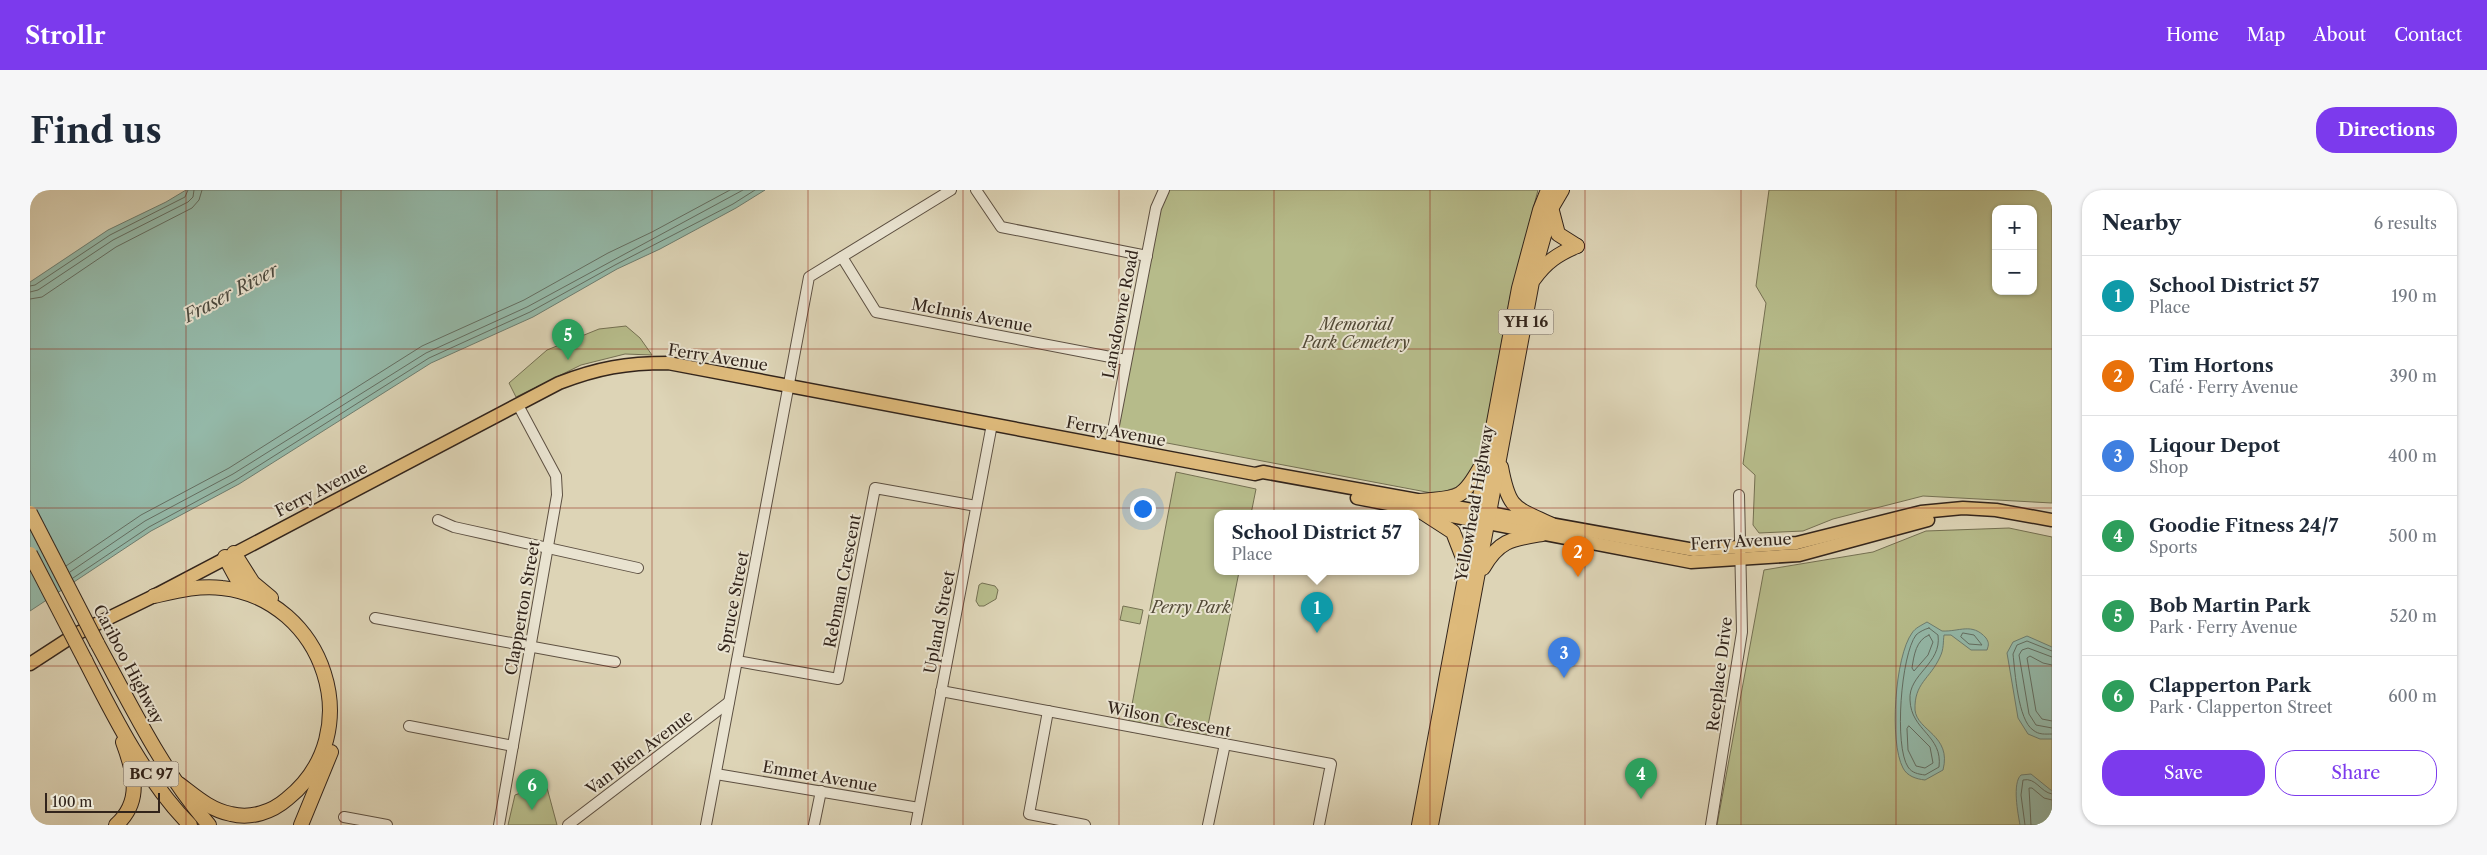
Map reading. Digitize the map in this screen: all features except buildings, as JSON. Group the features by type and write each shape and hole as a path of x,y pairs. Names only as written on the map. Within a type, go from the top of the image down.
{"highway":[{"name":"Yellowhead Highway","path":"1431,825 1478,578 1482,518 1519,288 1540,210 1548,190"},
{"name":"Yellowhead Highway","path":"1493,456 1534,279 1534,271 1552,208 1562,190"},
{"path":"1534,279 1544,264 1577,246 1558,234 1552,208"},
{"path":"1419,506 1454,498 1464,493 1493,456"},
{"path":"1493,456 1506,493 1516,508 1547,530"},
{"path":"1419,506 1453,532 1466,567"},
{"name":"Cariboo Highway","path":"30,514 145,732 194,807 209,825"},
{"name":"Yellowhead Highway","path":"1419,825 1466,567 1482,518"},
{"path":"1478,578 1491,555 1501,545 1514,539 1547,530"},
{"name":"BC 97","path":"30,554 116,720 153,778 190,825"},
{"path":"229,555 244,592"},
{"path":"229,555 253,584 299,619 312,634 323,650 335,687 337,726 333,747 301,825"},
{"path":"154,596 198,587 221,588 244,592 281,611 296,623 315,650 328,688 330,709 327,739 320,759 306,782 280,805 264,813 241,816 222,812 204,803 179,784"},
{"path":"116,720 134,772 135,786 129,809 116,825"}],"main road":[{"name":"Ferry Avenue","path":"30,664 76,634 154,596 229,555 559,384 591,370 636,363 668,363 790,385 1255,474 1263,472 1419,506 1547,530 1694,550 1799,555 1924,520 1963,516 1995,518 2052,528"},
{"name":"Ferry Avenue","path":"1740,553 1797,543 1921,512 1955,509 1996,510 2052,520"}],"street":[{"name":"Spruce Street","path":"706,825 809,277 951,190"},
{"path":"976,190 1001,227 1146,256"},
{"path":"1156,208 1158,190"},
{"name":"Lansdowne Road","path":"1110,446 1156,208 1164,190"},
{"name":"McInnis Avenue","path":"842,257 876,312 1126,360"},
{"name":"Clapperton Street","path":"499,825 557,495 556,476 518,405"},
{"name":"Upland Street","path":"916,825 992,424"},
{"name":"Rebman Crescent","path":"737,661 838,679 875,488 976,506"},
{"name":"Recplace Drive","path":"1711,825 1742,632 1739,495"},
{"path":"438,520 454,527 638,568"},
{"path":"375,618 615,662"},
{"name":"Wilson Crescent","path":"941,691 1331,764 1319,825"},
{"name":"Van Bien Avenue","path":"568,825 729,702"},
{"path":"1048,711 1029,814 1086,825"},
{"path":"409,726 513,746"},
{"path":"1208,825 1225,744"},
{"name":"Emmet Avenue","path":"716,774 919,808"},
{"path":"814,825 821,791"},
{"path":"344,817 387,825"}],"green space":[{"name":"Memorial Park Cemetery","path":"1168,190 1538,190 1510,297 1481,455 1469,479 1457,487 1437,494 1114,433 1154,209"},
{"path":"1769,190 2052,190 2052,503 1923,496 1833,519 1803,531 1759,533 1753,525 1755,475 1743,464 1766,303 1756,286"},
{"path":"626,326 640,338 652,355 625,354 581,365 516,397 509,383 547,350 599,329"},
{"name":"Perry Park","path":"1176,472 1256,489 1252,510 1214,510 1214,575 1238,575 1204,745 1127,731"},
{"path":"2009,528 2052,537 2052,825 1717,825 1764,570 1873,552 1926,531"},
{"path":"982,583 995,586 998,590 996,599 984,606 979,606 976,601 979,585"},
{"path":"1123,606 1143,610 1140,624 1120,620"},
{"path":"546,784 557,825 508,825 515,795"}],"water":[{"name":"Fraser River","path":"186,190 765,190 736,208 660,249 617,269 533,317 431,363 239,484 151,531 30,611 30,282 108,230 166,202"},
{"path":"1927,622 1942,631 1976,630 1986,638 1988,644 1987,650 1971,650 1951,635 1944,635 1940,657 1917,693 1915,710 1917,717 1939,741 1943,749 1944,758 1943,770 1925,780 1912,777 1903,768 1896,739 1895,720 1898,679 1906,644 1913,631"},
{"path":"2027,636 2052,647 2052,739 2040,739 2028,734 2018,718 2007,653 2013,642"},
{"path":"2031,774 2052,791 2052,825 2020,825 2016,799 2018,779 2021,775"}],"place":[{"name":"Bob Martin Park","path":"568,360"},
{"name":"Tim Hortons","path":"1578,577"},
{"name":"School District 57","path":"1317,633"},
{"name":"Liqour Depot","path":"1564,678"},
{"name":"Goodie Fitness 24/7","path":"1641,799"},
{"name":"Clapperton Park","path":"532,810"}]}
